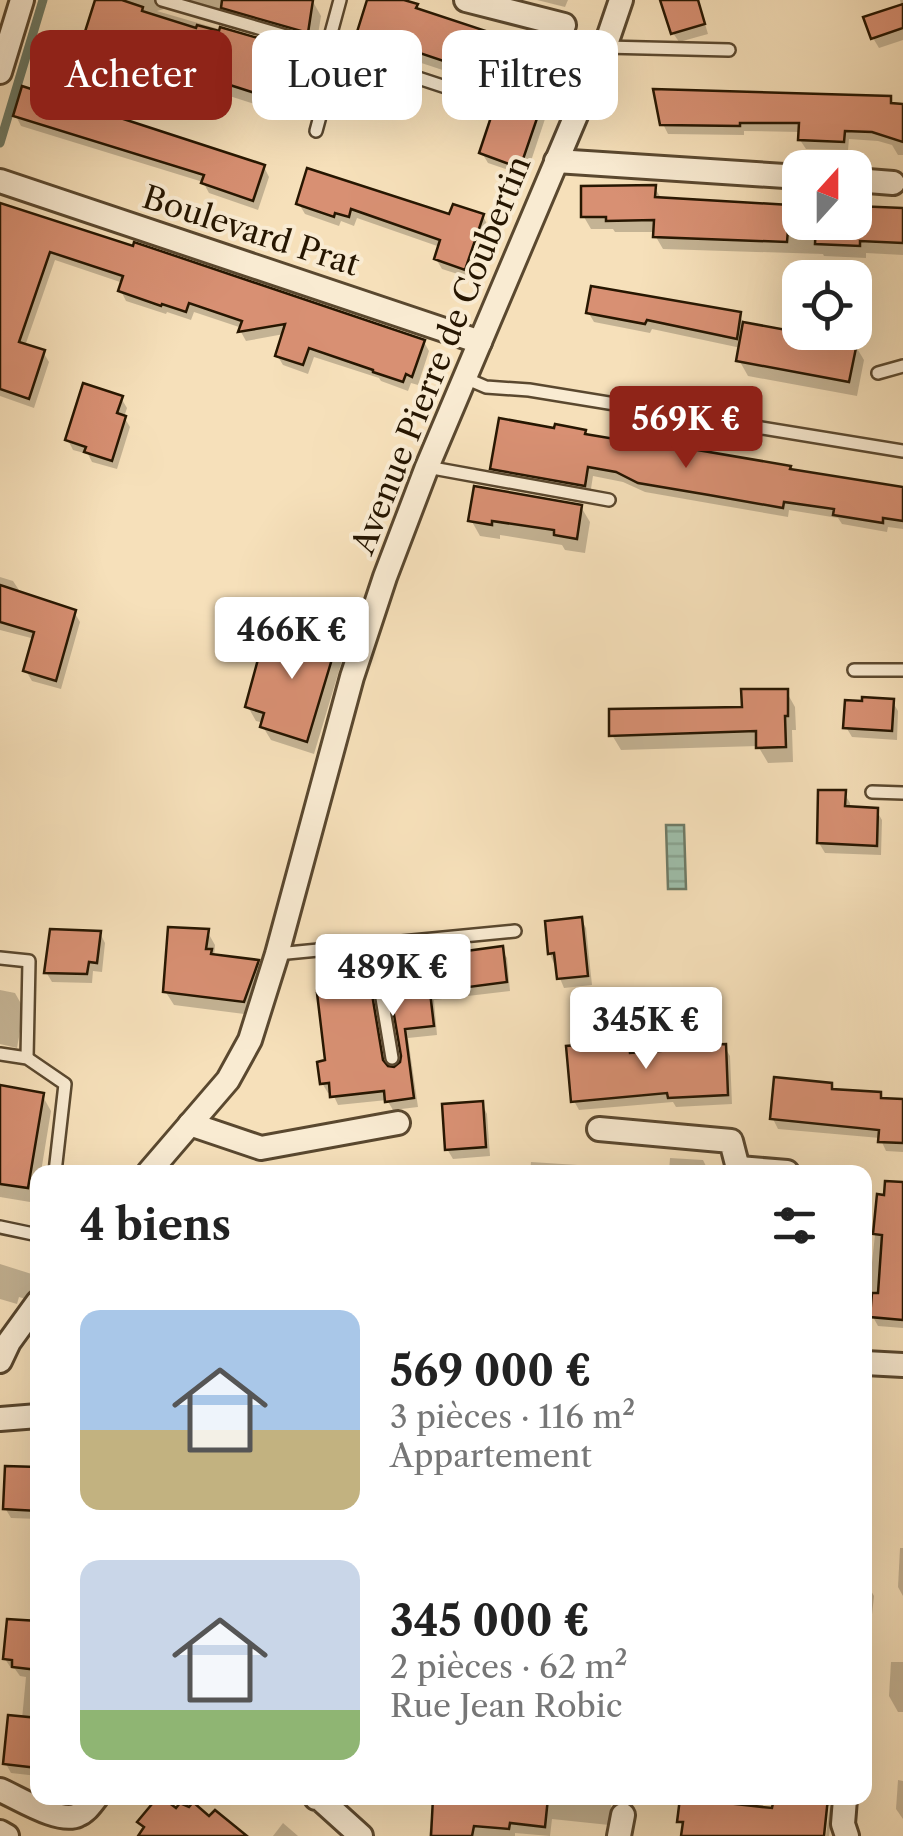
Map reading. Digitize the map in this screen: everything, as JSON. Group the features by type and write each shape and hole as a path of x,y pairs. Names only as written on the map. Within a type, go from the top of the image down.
{"street":[{"path":"0,72 22,0"},
{"path":"466,0 564,26"},
{"name":"Avenue Pierre de Coubertin","path":"610,30 621,0"},
{"name":"Avenue Pierre de Coubertin","path":"155,1165 228,1080 250,1040 278,954 352,677 385,577 573,120"},
{"path":"556,161 782,176"},
{"name":"Boulevard Prat","path":"0,181 480,342"},
{"path":"872,181 893,182"},
{"path":"190,1124 260,1148 398,1123"},
{"path":"599,1129 731,1141 738,1165"},
{"path":"0,1361 30,1313"},
{"path":"872,1364 903,1366"},
{"path":"0,1419 30,1417"},
{"path":"0,1790 30,1804"},
{"path":"33,1805 61,1818 77,1816 91,1805"},
{"path":"327,1805 361,1836"},
{"path":"845,1805 843,1824 847,1836"},
{"path":"0,1832 7,1836"}],"lane":[{"path":"162,0 265,30"},
{"path":"332,30 340,0"},
{"path":"618,46 729,50"},
{"path":"316,131 319,120"},
{"path":"878,373 903,366"},
{"path":"465,378 486,387 529,390 903,451"},
{"path":"427,468 608,500"},
{"path":"854,670 903,670"},
{"path":"872,792 903,793"},
{"path":"278,954 515,931"},
{"path":"373,944 392,1058"},
{"path":"0,958 29,961 27,1058"},
{"path":"0,1054 27,1058 65,1084 57,1165"},
{"path":"0,1227 30,1234"}],"shaded area":[{"path":"666,825 684,825 686,889 668,889"}],"building":[{"path":"95,0 122,0 143,7 142,11 215,30 86,30"},
{"path":"222,0 313,0 308,30 221,8"},
{"path":"367,0 404,0 418,4 416,8 483,30 442,30 442,61 422,54 422,30 358,30"},
{"path":"660,0 698,0 705,24 671,34"},
{"path":"903,4 903,28 871,39 863,17"},
{"path":"232,30 252,36 252,92 232,86"},
{"path":"22,86 30,89 30,120 127,120 265,165 253,201 201,183 204,175 13,116"},
{"path":"653,89 891,96 891,103 903,104 903,142 872,132 845,131 844,142 798,140 799,123 660,125"},
{"path":"490,120 536,120 520,168 479,153"},
{"path":"307,168 449,214 453,204 484,214 465,270 434,259 440,240 351,209 349,217 335,213 334,217 296,204"},
{"path":"656,185 655,197 782,205 782,240 787,242 653,237 654,220 581,217 581,186"},
{"path":"0,203 133,246 134,242 425,340 412,377 406,374 403,382 309,348 303,365 275,356 285,324 238,332 242,321 189,303 186,312 118,291 123,276 50,252 19,342 45,350 29,399 0,389"},
{"path":"872,207 903,208 903,243 815,244 815,240 872,240"},
{"path":"591,286 741,312 737,339 647,320 645,324 586,313"},
{"path":"743,322 782,329 782,350 856,350 849,382 736,361"},
{"path":"83,383 123,396 117,413 126,416 112,461 84,452 86,447 65,440"},
{"path":"499,418 554,428 555,424 586,430 585,434 903,487 903,521 883,518 883,523 833,515 834,509 784,502 783,508 638,483 616,472 588,467 585,486 490,469"},
{"path":"474,486 582,505 577,539 554,535 554,530 468,521"},
{"path":"0,585 76,610 56,681 23,671 34,632 0,622"},
{"path":"290,624 338,639 307,742 260,727 264,713 245,707 263,641 283,647"},
{"path":"741,689 788,689 786,747 756,748 756,731 609,736 609,709 742,707"},
{"path":"862,697 894,699 892,731 843,728 845,700 862,701"},
{"path":"818,790 846,790 845,806 878,808 877,846 817,843"},
{"path":"582,917 588,976 557,979 554,953 548,954 545,921"},
{"path":"168,927 209,929 206,949 212,949 211,954 259,960 244,1002 163,992"},
{"path":"50,929 101,931 97,963 89,962 87,974 44,973"},
{"path":"503,946 507,982 430,992 434,1026 405,1029 414,1098 385,1102 384,1091 330,1097 329,1083 320,1084 317,1062 325,1060 317,993 336,991 335,986 370,982 383,1060 394,1067 401,1056 385,962"},
{"path":"629,1044 630,1053 726,1044 728,1095 668,1098 667,1093 571,1102 566,1046"},
{"path":"774,1077 832,1083 832,1089 881,1092 881,1098 903,1099 903,1143 878,1142 879,1130 770,1119"},
{"path":"0,1085 44,1093 28,1188 0,1184"},
{"path":"483,1101 486,1147 445,1150 442,1104"},
{"path":"885,1181 903,1182 903,1320 872,1317 872,1293 878,1293 882,1235 873,1234 877,1194 884,1195"},
{"path":"5,1466 30,1467 30,1511 3,1509"},
{"path":"7,1619 30,1620 30,1669 12,1667 12,1660 3,1659"},
{"path":"8,1715 30,1717 30,1767 3,1764"},
{"path":"151,1805 196,1805 209,1816 215,1810 247,1836 138,1836 144,1827 137,1822"},
{"path":"433,1805 547,1805 545,1827 510,1823 509,1829 474,1826 472,1836 431,1836"},
{"path":"679,1805 772,1808 827,1805 824,1836 681,1836 683,1822 677,1822"}],"waterway":[{"path":"0,143 43,0"}]}
